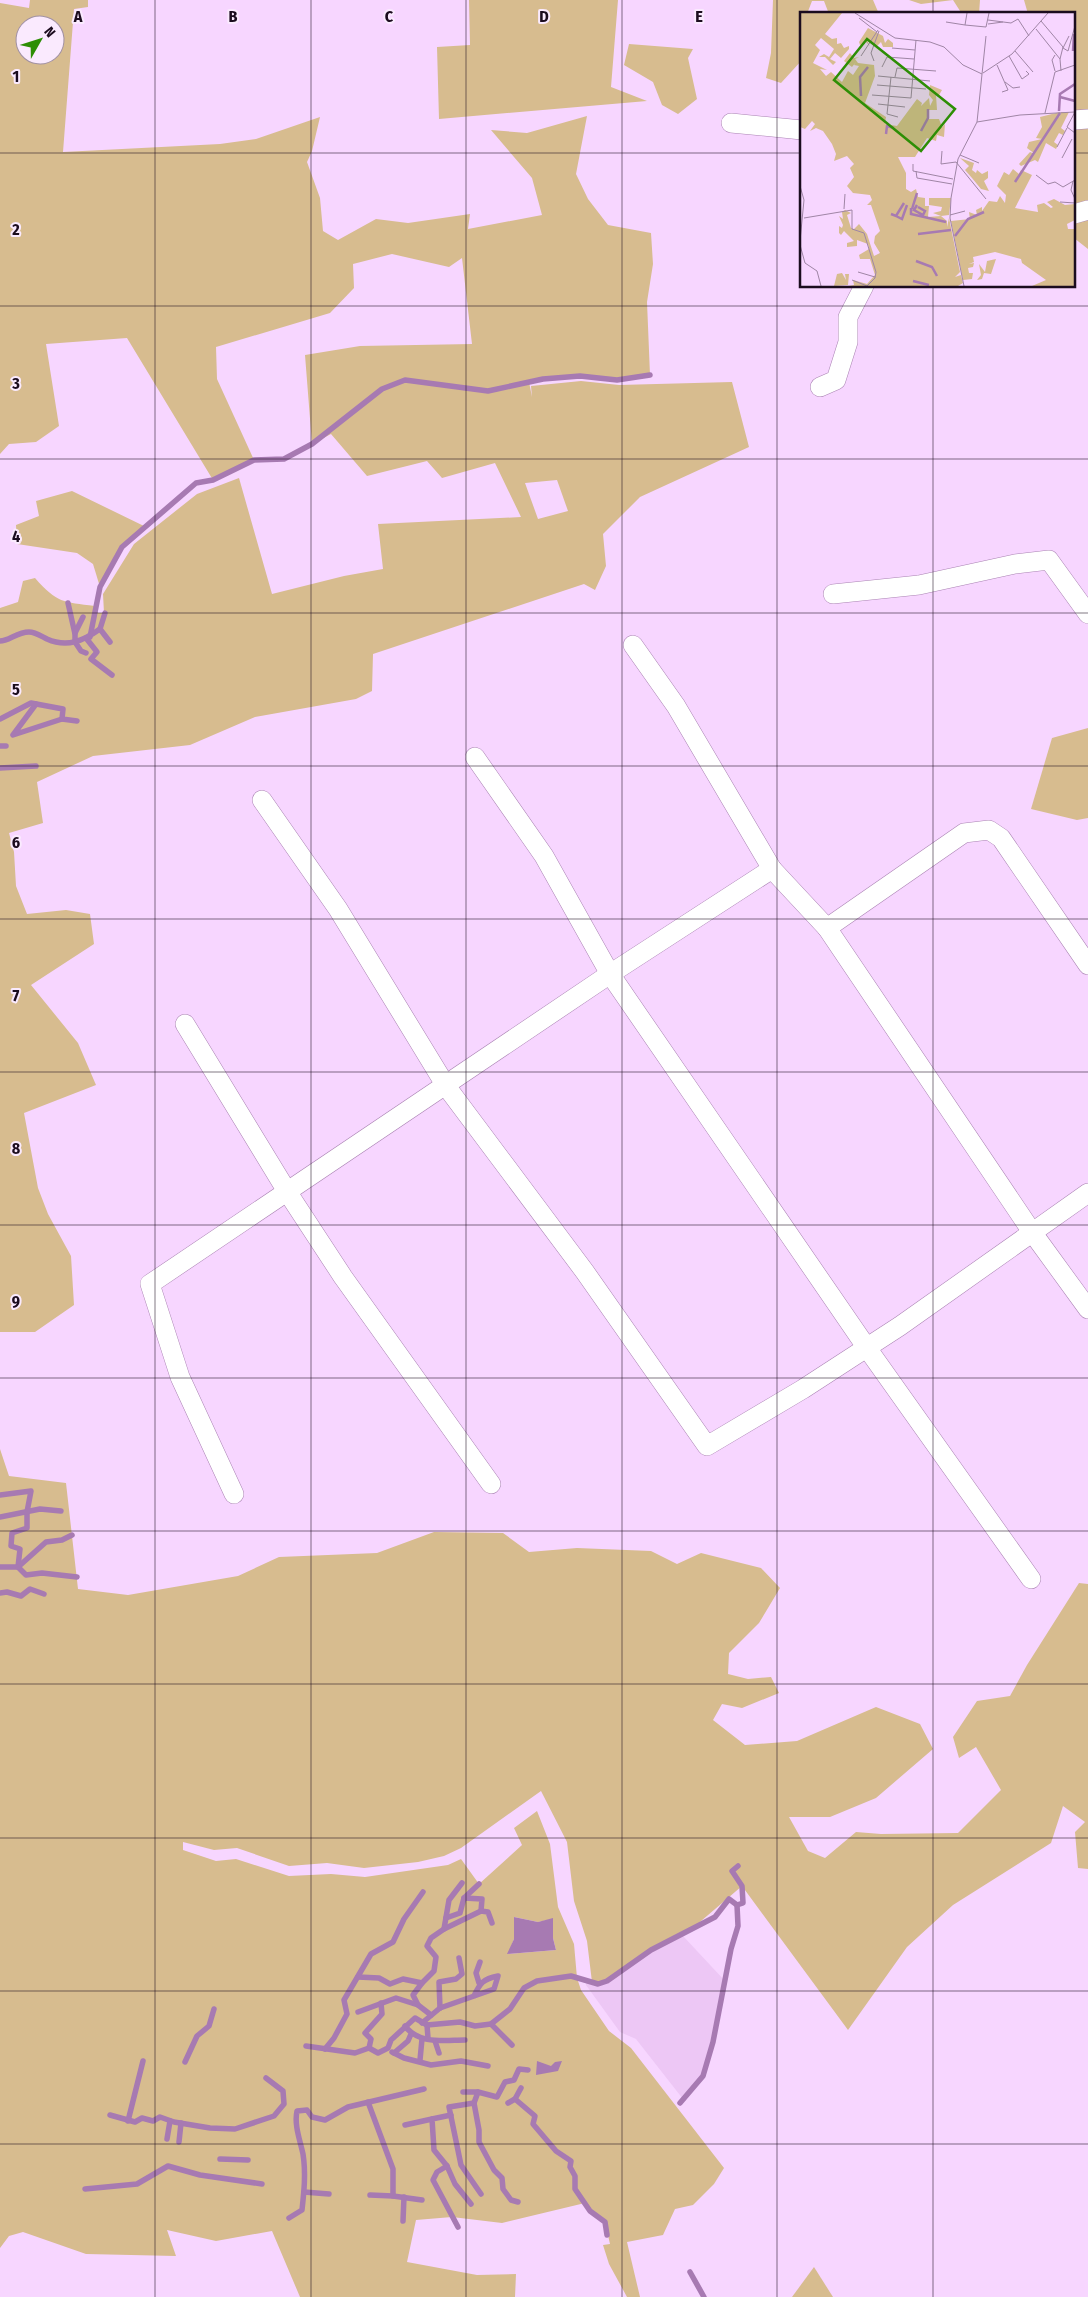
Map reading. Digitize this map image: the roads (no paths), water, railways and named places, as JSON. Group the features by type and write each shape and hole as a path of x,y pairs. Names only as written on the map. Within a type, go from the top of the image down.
{"street":[{"path":"731,123 800,130"},
{"path":"820,387 836,380 848,342 848,317 863,288"},
{"path":"833,594 919,585 1015,564 1049,560 1088,614"},
{"path":"633,645 676,706 772,870 827,928 1032,1232 1088,1309"},
{"path":"475,757 544,856 610,974 867,1348 1031,1579"},
{"path":"262,800 338,909 446,1086 585,1272 707,1446 804,1389 867,1348 1088,1194"},
{"path":"827,928 964,833 989,830 1001,838 1088,965"},
{"path":"234,1494 180,1377 150,1284 288,1193 610,974 772,870"},
{"path":"185,1024 288,1193 343,1277 491,1484"}],"waterway":[{"path":"90,637 100,587 122,547 196,483 213,480 254,460 284,459 312,444 382,389 405,380 488,391 543,379 580,376 617,380 650,375"},
{"path":"68,603 75,642 81,651 86,653"},
{"path":"0,641 29,632 36,633 54,642 75,642 100,629 105,613"},
{"path":"75,633 83,617"},
{"path":"100,629 110,642"},
{"path":"86,638 97,652 91,659 112,675"},
{"path":"0,719 31,703 63,709 62,719 77,721"},
{"path":"36,704 13,735 62,719"},
{"path":"0,746 6,746"},
{"path":"0,768 36,766"},
{"path":"0,1495 31,1491 27,1512 27,1528 12,1533 11,1546 20,1549 18,1567"},
{"path":"0,1517 40,1509 61,1511"},
{"path":"18,1567 46,1542 62,1540 72,1535"},
{"path":"0,1567 18,1567 26,1575 42,1573 77,1577"},
{"path":"0,1593 7,1592 21,1596 30,1589 44,1594"},
{"path":"306,2046 355,2053 369,2048 378,2053 388,2048 391,2040 415,2018 427,2025 460,2022 475,2026 491,2024 510,2009 524,1988 537,1981 571,1976 598,1984 607,1981 651,1950 715,1917 729,1899 737,1905 743,1903 742,1886 732,1871 738,1866"},
{"path":"358,1977 379,1978 390,1984 403,1979 422,1983 434,1971 436,1957 427,1946 431,1938 444,1929 449,1900 462,1883"},
{"path":"446,1918 460,1913 464,1898 479,1884"},
{"path":"325,2049 334,2038 347,2014 344,2000 371,1954 393,1942 404,1919 423,1892"},
{"path":"464,1898 482,1899 481,1911"},
{"path":"680,2103 703,2076 713,2042 731,1949 738,1926 737,1905"},
{"path":"444,1929 481,1911 488,1912 492,1923"},
{"path":"440,2008 439,1982 456,1979 462,1974 459,1958"},
{"path":"479,1983 476,1973 480,1962"},
{"path":"422,2023 440,2008 494,1989 498,1976 483,1982 474,1996"},
{"path":"422,1983 413,1995 418,2005 431,2015"},
{"path":"358,2012 396,1998 418,2005"},
{"path":"369,2048 371,2039 365,2033 382,2014 381,2003"},
{"path":"185,2062 197,2036 209,2026 214,2009"},
{"path":"491,2024 512,2045"},
{"path":"427,2025 428,2038"},
{"path":"405,2026 417,2036 425,2039 441,2041 465,2040"},
{"path":"392,2052 394,2053 408,2041 411,2034"},
{"path":"420,2060 422,2039"},
{"path":"435,2041 439,2053"},
{"path":"394,2053 404,2058 431,2065 461,2061 488,2066"},
{"path":"128,2121 143,2061"},
{"path":"463,2092 478,2092 497,2097 505,2082 514,2080 519,2069 528,2070"},
{"path":"110,2115 135,2122 142,2118 153,2121 160,2117 174,2122 210,2128 235,2129 274,2116 284,2104 283,2091 266,2078"},
{"path":"508,2103 515,2099 521,2088"},
{"path":"289,2218 302,2210 304,2189 304,2161 297,2127 297,2111 307,2110 312,2117 325,2120 348,2107 424,2089"},
{"path":"478,2092 474,2103 479,2130 479,2142 494,2170 502,2178 503,2189 511,2200 518,2202"},
{"path":"515,2099 535,2116 533,2124 556,2151 571,2161 570,2167 575,2176 575,2189 590,2211 605,2222 607,2235"},
{"path":"368,2102 393,2169 393,2196"},
{"path":"474,2103 449,2107 461,2165 481,2194"},
{"path":"451,2115 432,2119 434,2150 447,2166 455,2184 471,2204"},
{"path":"405,2125 432,2119"},
{"path":"167,2139 170,2121"},
{"path":"179,2142 181,2123"},
{"path":"220,2159 248,2160"},
{"path":"85,2189 137,2184 168,2166 200,2175 262,2184"},
{"path":"447,2166 437,2172 433,2180 458,2227"},
{"path":"304,2192 329,2194"},
{"path":"370,2195 422,2200"},
{"path":"403,2221 404,2197"},
{"path":"690,2272 704,2297"}]}
